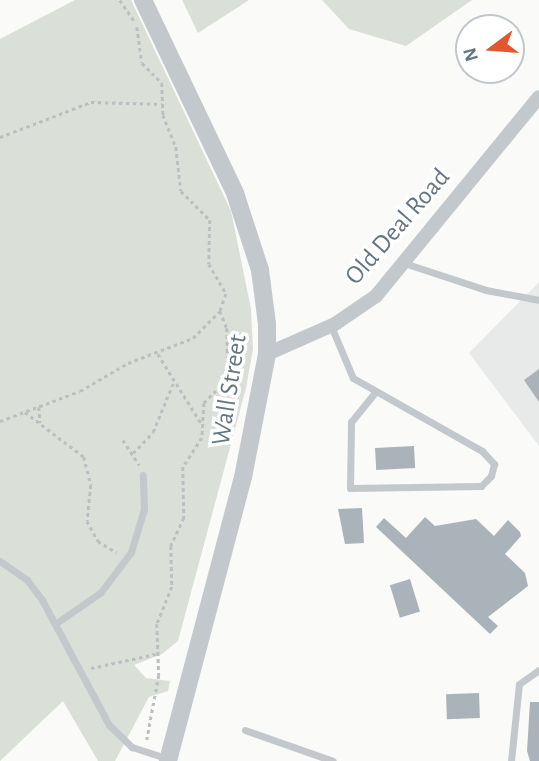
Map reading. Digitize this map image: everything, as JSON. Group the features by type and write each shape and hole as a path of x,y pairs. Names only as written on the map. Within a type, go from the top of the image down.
{"street":[{"name":"Wall Street","path":"143,0 244,218 262,282 267,354 243,477 170,760"},
{"name":"Old Deal Road","path":"267,354 331,326 376,296 539,97"}],"lane":[{"path":"403,263 486,290 539,300"},
{"path":"331,326 352,379 482,451 494,464 491,476 481,486 350,488 351,422 375,392"},
{"path":"55,624 101,592 127,559 144,509 143,475"},
{"path":"0,561 27,580 55,624 78,673 120,738 170,760"},
{"path":"511,761 519,684 539,670"},
{"path":"245,730 333,761"}],"path":[{"path":"0,421 80,391 147,354 158,354 204,332 220,311 226,294 209,264 210,220 181,191 176,147 162,104 162,83 142,63 138,29 120,0"},
{"path":"0,137 91,102 162,104"},
{"path":"146,743 158,683 156,654 160,609 173,578 171,546 184,518 183,467 202,438 204,403 228,375 227,328 220,311"},
{"path":"158,354 201,423"},
{"path":"133,453 153,432 174,381"},
{"path":"39,407 40,423"},
{"path":"25,412 84,457 91,485 87,521 90,531 127,559"},
{"path":"123,440 133,453 143,475"},
{"path":"78,673 156,654"}],"shaded area":[{"path":"75,0 131,0 231,211 251,309 253,349 246,388 178,641 162,654 134,665 146,678 170,681 168,691 149,697 115,761 98,761 63,701 0,761 0,39"},
{"path":"182,0 249,0 198,33"},
{"path":"322,0 472,0 406,46 349,29"},
{"path":"539,282 539,446 469,353"}],"building":[{"path":"539,369 539,402 524,380"},
{"path":"414,446 415,468 376,470 375,448"},
{"path":"362,508 364,543 345,544 338,509"},
{"path":"425,517 435,526 476,519 494,536 508,520 520,532 521,536 505,554 525,573 528,586 488,617 498,626 490,634 376,527 384,518 406,538"},
{"path":"410,579 420,612 400,618 390,585"},
{"path":"479,693 480,718 447,719 446,694"},
{"path":"530,702 539,702 539,761 530,761 527,751"}]}
